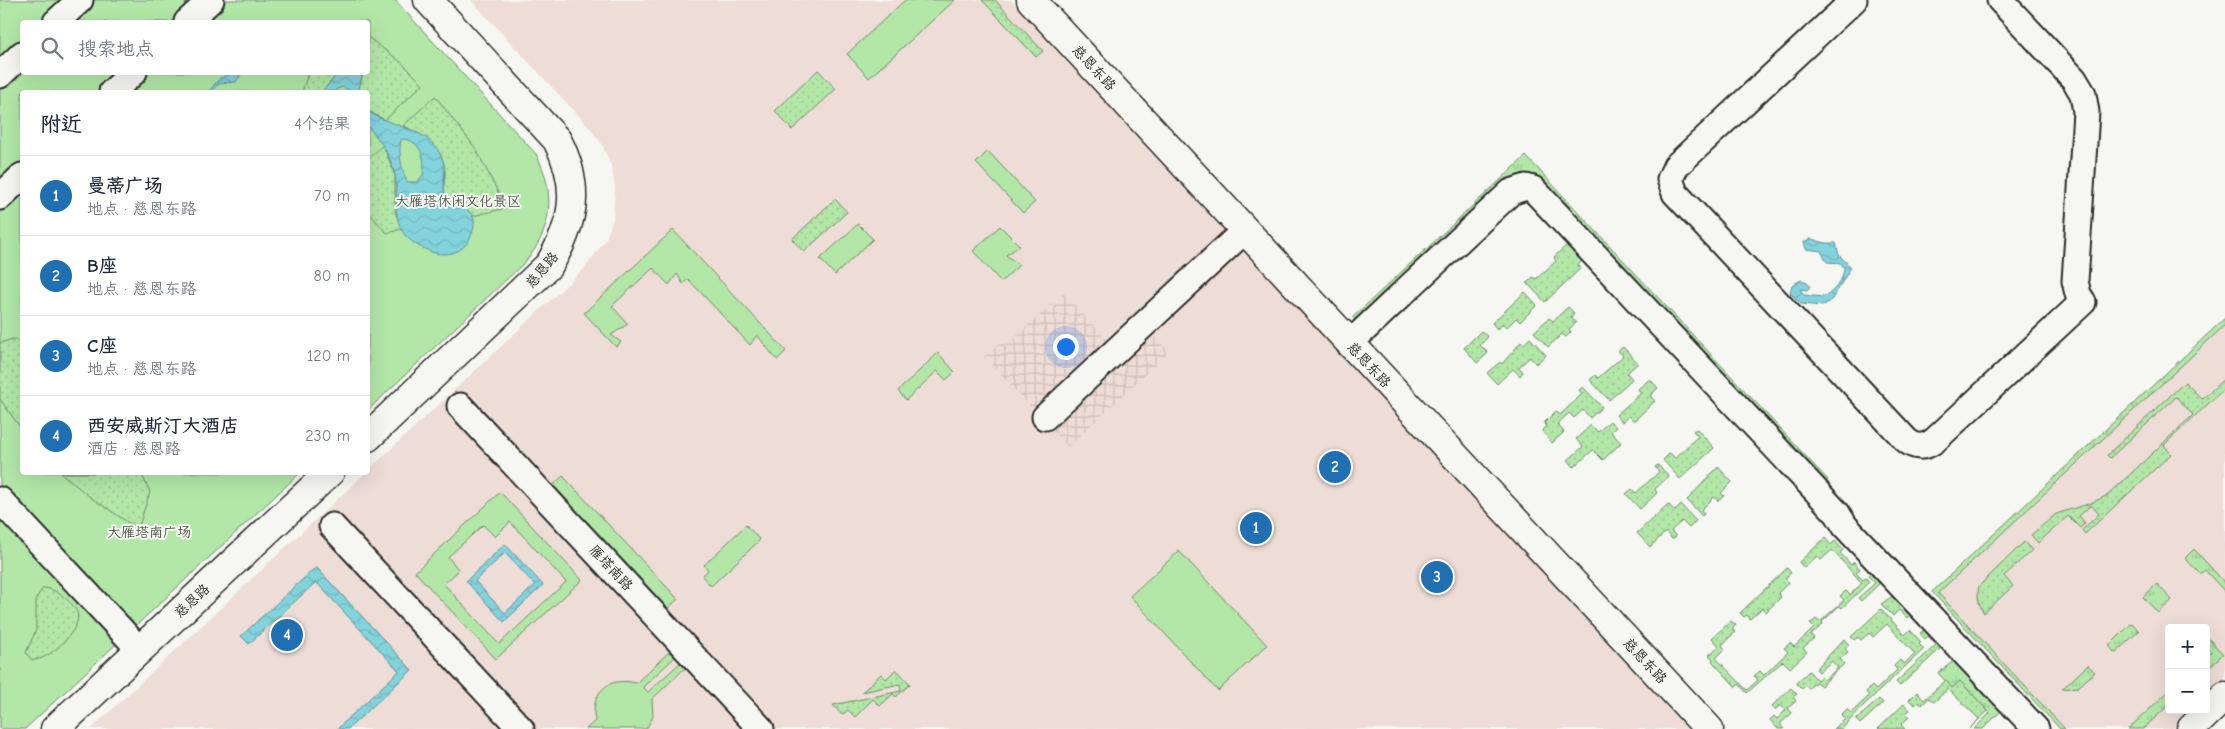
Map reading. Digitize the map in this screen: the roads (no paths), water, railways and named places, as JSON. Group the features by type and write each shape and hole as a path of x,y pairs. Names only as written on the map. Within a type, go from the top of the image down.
{"main road":[{"name":"慈恩路","path":"370,435 550,265 565,236 571,214 573,192 569,169 557,140 428,0"},
{"name":"慈恩东路","path":"1030,0 1709,729"},
{"name":"慈恩路","path":"54,729 327,475"},
{"path":"2192,729 2225,696"}],"street":[{"path":"58,20 80,0"},
{"path":"189,20 211,0"},
{"path":"1854,0 1676,166 1670,179 1676,193 1906,440 1916,446 1924,446 1934,441 2083,302 2074,281 2086,112 2083,94 2074,79 2000,0"},
{"path":"0,75 20,56"},
{"path":"114,90 131,75"},
{"path":"0,197 20,178"},
{"path":"1349,344 1511,192 1526,187 1533,189 1837,513 1842,523 2036,729"},
{"path":"1045,417 1244,231"},
{"name":"雁塔南路","path":"460,406 761,729"},
{"path":"0,500 140,650"},
{"path":"332,526 521,729"}],"water":[{"path":"228,75 241,75 236,82 222,83 210,90 220,78"},
{"path":"336,75 362,75 359,90 349,90 343,87 336,90 324,90"},
{"path":"370,112 421,135 438,150 444,165 446,196 469,211 474,219 471,236 461,249 448,254 435,253 413,242 404,233 399,223 397,212 395,177 392,165 378,138 370,128","holes":["402,139 414,143 421,151 424,169 423,175 417,182 408,182 402,168 400,148"]},
{"path":"1811,239 1826,243 1836,243 1839,255 1851,267 1832,299 1823,306 1801,304 1790,293 1792,285 1801,280 1807,282 1810,287 1807,290 1800,289 1804,295 1823,297 1834,289 1842,277 1844,268 1841,263 1827,262 1821,251 1806,249 1804,242"},
{"path":"505,544 543,585 504,622 466,581","holes":["505,553 535,585 505,613 475,581"]},
{"path":"316,567 412,670 348,729 337,729 399,671 316,582 249,644 241,636"}],"place":[{"name":"B座","path":"1335,467"},
{"name":"曼蒂广场","path":"1256,528"},
{"name":"C座","path":"1437,577"},
{"name":"西安威斯汀大酒店","path":"287,635"}],"park label":[{"name":"大雁塔休闲文化景区","path":"458,201"},
{"name":"大雁塔南广场","path":"149,532"}]}
